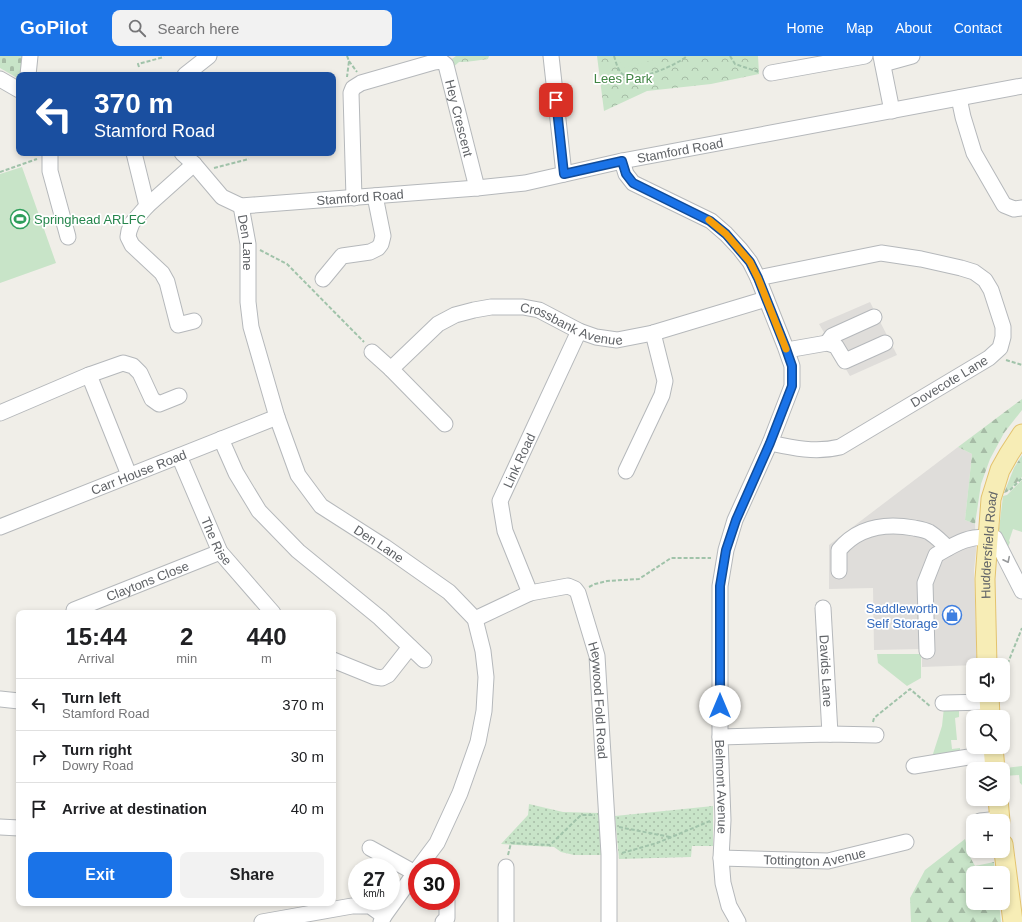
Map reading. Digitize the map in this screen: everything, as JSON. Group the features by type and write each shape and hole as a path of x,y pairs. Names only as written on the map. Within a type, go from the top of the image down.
{"main road":[{"name":"Huddersfield Road","path":"987,658 985,579 991,499 1000,470 1022,434"},
{"path":"1005,858 1013,922"}],"street":[{"path":"28,72 30,56"},
{"path":"551,56 564,174"},
{"path":"771,73 865,56"},
{"path":"892,111 882,60 912,56"},
{"path":"188,72 200,58"},
{"name":"Hey Crescent","path":"352,90 357,85 434,62 441,61 446,64 477,188"},
{"path":"0,79 16,88"},
{"name":"Stamford Road","path":"241,206 525,183 622,161 1022,86"},
{"path":"352,90 350,93 354,198"},
{"path":"959,98 974,153 1004,205 1014,209 1022,208"},
{"path":"50,156 50,171 68,237"},
{"path":"135,156 148,206"},
{"path":"185,156 222,197 241,206"},
{"name":"Belmont Avenue","path":"622,161 626,174 633,183 710,221 740,249 750,262 758,278 792,366 792,386 770,443 736,520 725,558 720,586 721,858 723,883 730,906 738,922"},
{"path":"194,321 178,325 167,282 162,273 132,245 128,237 132,223 148,206 198,169"},
{"path":"323,279 342,256 370,252 378,248 381,244 383,236 375,196"},
{"name":"Den Lane","path":"241,206 248,244 248,302 251,327 277,417 298,475 321,506 385,547 448,592 475,619"},
{"name":"Dovecote Lane","path":"758,278 881,253 974,272 984,280 992,290 1003,327 1004,337 1000,348 989,358 840,447 828,450 798,449 770,443"},
{"name":"Crossbank Avenue","path":"391,369 438,324 455,315 474,310 491,307 523,307 539,310 579,331 596,337 612,340 653,333 766,299"},
{"path":"827,343 832,336 874,317"},
{"name":"Link Road","path":"530,593 505,531 500,501 579,331"},
{"path":"626,471 664,388 665,381 653,333"},
{"path":"787,350 827,343 836,346 845,361 885,344"},
{"path":"372,352 391,369 445,424"},
{"path":"0,413 89,375 123,363 133,366 140,373 152,399 159,404 179,396"},
{"path":"89,375 129,475"},
{"name":"Carr House Road","path":"0,527 277,417"},
{"path":"221,439 236,473 259,511 298,550 380,618 424,660"},
{"name":"The Rise","path":"179,456 220,552 270,610"},
{"path":"839,571 839,550 846,541 862,532 879,527 900,525 929,531 948,548"},
{"path":"927,651 925,583 936,555 961,541 979,536 995,538 1022,590"},
{"name":"Claytons Close","path":"74,610 220,552"},
{"path":"426,858 437,843 460,793 478,742 484,711 486,677 483,651 475,619 530,593 568,586 578,593"},
{"name":"Heywood Fold Road","path":"578,593 596,656 609,854 609,922"},
{"name":"Davids Lane","path":"823,608 830,734"},
{"path":"336,661 375,677 382,678 388,675 410,647"},
{"path":"0,699 16,701"},
{"path":"943,703 989,705"},
{"path":"720,737 830,734 872,735"},
{"path":"914,766 993,756"},
{"path":"0,827 16,828"},
{"name":"Tottington Avenue","path":"721,858 828,861 906,842"},
{"path":"370,848 408,867"},
{"path":"506,867 506,922"},
{"path":"262,922 352,906 370,906 383,919 408,884"},
{"path":"443,922 447,918 447,910"}],"path":[{"path":"347,56 349,61 346,84 352,90"},
{"path":"614,56 622,75 629,78 646,75 670,67 687,56"},
{"path":"730,56 735,64 764,73 771,73"},
{"path":"139,67 138,64 164,57"},
{"path":"0,172 42,156"},
{"path":"198,169 213,168 248,158"},
{"path":"248,244 287,264 362,339 372,352"},
{"path":"1007,494 1022,478"},
{"path":"578,593 595,584 639,579 671,558 725,558"},
{"path":"1010,658 1022,628"},
{"path":"872,735 874,718 910,689 931,707 942,706 943,703"},
{"path":"506,867 511,844 550,845 581,815 607,821 619,827 671,838"},
{"path":"609,854 618,854 657,843 713,820 722,820"}],"shaded area":[{"path":"870,302 897,355 850,376 819,324"},
{"path":"958,447 972,454 965,520 975,524 976,551 974,570 977,658 966,658 966,665 922,667 922,649 874,650 873,588 829,589 829,545"}],"green space":[{"path":"0,56 25,56 24,72 16,72 16,77 0,68"},
{"path":"456,56 489,56 488,59 459,62 451,69 449,61"},
{"name":"Lees Park","path":"597,56 758,56 759,74 711,84 647,91 604,111"},
{"path":"619,56 670,56 621,68"},
{"name":"Springhead ARLFC","path":"22,167 56,263 0,283 0,174"},
{"path":"1022,399 1022,410 1004,433 990,459 981,484 975,524 965,520 972,454 958,447"},
{"path":"1022,455 1022,477 1007,492 1004,493 1014,468"},
{"path":"1022,480 1022,532 1013,529 1008,547 1005,547 999,529 1003,496 1007,495"},
{"path":"877,654 921,654 921,678 907,686 878,663"},
{"path":"965,706 965,711 959,711 959,717 955,718 957,740 951,740 952,749 960,748 960,752 932,757 942,726 944,707"},
{"path":"1022,766 1022,785 1020,783 1019,775 1010,776 1010,767"},
{"path":"529,804 563,812 599,813 601,855 574,855 561,852 554,847 501,844 528,815"},
{"path":"713,806 713,846 692,846 691,857 619,859 615,816"},
{"path":"965,839 966,858 971,858 975,866 966,866 966,910 1000,910 1001,922 911,922 910,898 925,870"},
{"path":"994,862 994,866 975,866"}],"slow traffic":[{"path":"709,220 726,234 750,262 758,278 786,349"}],"place":[{"name":"Springhead ARLFC","path":"20,219"},
{"name":"Saddleworth Self Storage","path":"952,615"}],"route":[{"path":"556,100 564,174 622,161 626,174 633,183 710,221 726,234 750,262 758,278 792,366 792,386 770,443 736,520 726,550 720,586 720,706"}]}
